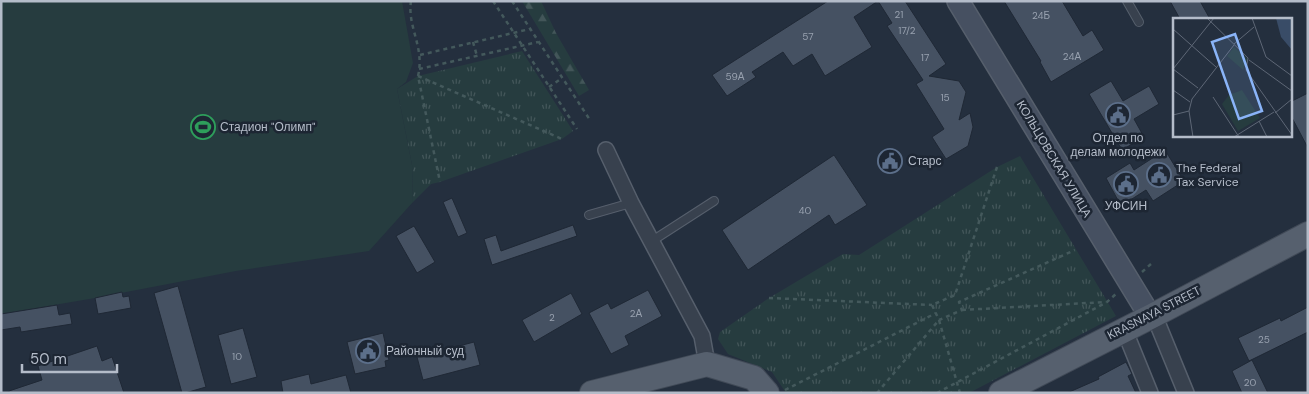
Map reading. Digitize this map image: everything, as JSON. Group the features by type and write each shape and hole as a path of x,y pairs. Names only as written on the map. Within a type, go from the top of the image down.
{"main road":[{"name":"КОЛЬЦОВСКАЯ УЛИЦА","path":"958,1 1152,315"},
{"name":"KRASNAYA STREET","path":"1001,393 1308,234"},
{"path":"592,393 706,364 754,378 776,392"}],"street":[{"path":"606,150 631,203 702,336 706,364"},
{"name":"КОЛЬЦОВСКАЯ УЛИЦА","path":"1152,315 1186,393"},
{"path":"1124,329 1150,393"}],"lane":[{"path":"1127,1 1139,22"},
{"path":"652,240 714,201"},
{"path":"589,215 631,203"}],"path":[{"path":"411,1 411,14 420,55 418,76 440,182"},
{"path":"493,1 577,129"},
{"path":"512,1 590,120"},
{"path":"420,55 530,29"},
{"path":"473,42 477,56"},
{"path":"420,69 538,42"},
{"path":"418,76 562,139"},
{"path":"549,87 562,78"},
{"path":"962,310 955,295 997,167"},
{"path":"959,302 1075,250"},
{"path":"769,298 932,305 955,295"},
{"path":"877,393 939,320 962,310 1107,302 937,393"},
{"path":"932,305 939,320 960,393"},
{"path":"776,392 936,313"}],"green space":[{"name":"Стадион \"Олимп\"","path":"1,1 402,1 413,63 406,82 397,89 412,165 413,202 369,251 236,271 1,314"},
{"path":"522,1 541,1 556,33 589,90 579,96"},
{"path":"522,51 573,131 562,139 431,184 413,202 412,165 397,89 418,76"},
{"path":"1020,156 1116,316 969,393 786,393 772,372 728,354 718,339 720,332 769,298 843,254 859,255 997,167"}],"building":[{"path":"828,1 878,1 854,17 872,47 825,76 812,54 793,66 783,52 752,72 756,77 727,96 712,75"},
{"path":"878,1 905,1 946,64 929,76 959,81 966,92 959,120 970,113 973,127 968,146 946,159 932,137 944,129 916,84 923,80 887,26 892,23"},
{"path":"1004,1 1062,1 1083,36 1092,30 1104,50 1051,82 1041,61"},
{"path":"1170,1 1200,1 1209,18 1179,18"},
{"path":"1111,81 1123,101 1149,86 1159,104 1134,119 1144,137 1122,150 1089,94"},
{"path":"1308,93 1308,148 1292,118 1292,101"},
{"path":"1165,150 1184,181 1153,201 1146,190 1121,206 1106,178 1130,163 1134,170"},
{"path":"834,155 867,205 835,225 829,215 748,270 722,230"},
{"path":"452,198 467,233 458,237 443,202"},
{"path":"573,225 577,236 492,265 484,239 496,235 501,251"},
{"path":"414,226 435,262 417,273 396,236"},
{"path":"178,286 206,387 185,393 182,393 154,293"},
{"path":"648,290 662,316 625,336 629,345 611,354 589,313 608,303 611,309"},
{"path":"122,292 123,297 129,296 131,308 98,314 95,298"},
{"path":"571,293 582,314 534,342 522,320"},
{"path":"57,305 59,315 70,313 72,324 21,332 20,327 1,330 1,314"},
{"path":"1308,307 1308,332 1249,361 1238,338 1280,318 1281,321"},
{"path":"243,328 257,377 231,384 218,335"},
{"name":"Районный суд","path":"383,333 389,360 385,361 386,367 355,374 347,342"},
{"path":"474,342 480,365 423,380 417,357"},
{"path":"97,346 102,361 112,357 124,393 9,393 9,391 42,380 38,366"},
{"path":"1252,360 1268,393 1242,393 1232,371"},
{"path":"1126,362 1132,374 1128,376 1136,393 1067,393 1099,379 1098,377"},
{"path":"309,374 311,384 346,375 351,393 283,393 281,381"}],"place":[{"name":"Отдел по делам молодежи","path":"1118,115"},
{"name":"Стадион \"Олимп\"","path":"203,127"},
{"name":"Старс","path":"890,161"},
{"name":"The Federal Tax Service","path":"1159,175"},
{"name":"УФСИН","path":"1126,184"},
{"name":"Районный суд","path":"368,351"}]}
